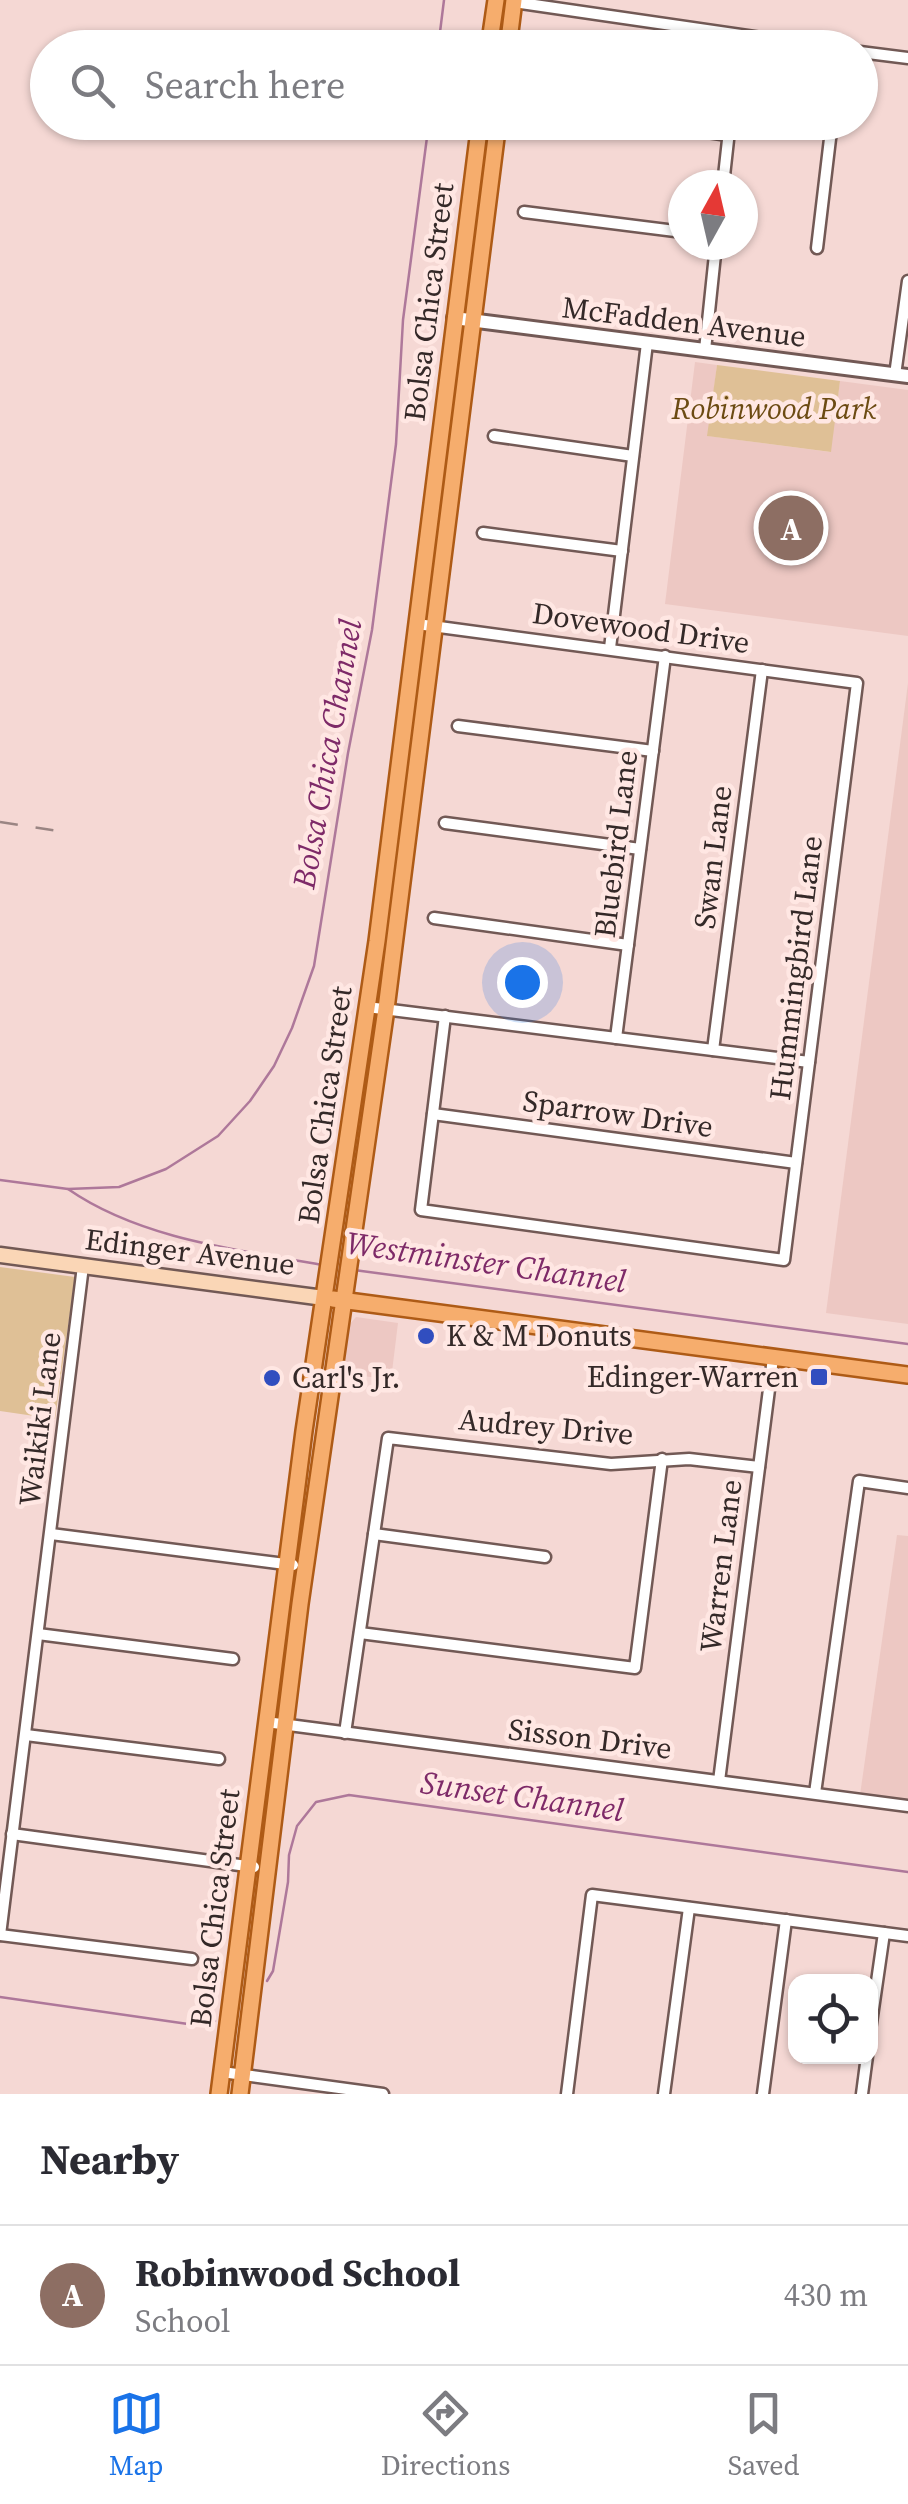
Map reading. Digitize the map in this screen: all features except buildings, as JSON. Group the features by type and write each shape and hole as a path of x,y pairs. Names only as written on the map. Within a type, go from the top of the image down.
{"main road":[{"path":"492,30 496,0"},
{"path":"510,30 514,1"},
{"name":"Bolsa Chica Street","path":"219,2094 304,1430 367,1007 478,140"},
{"name":"Bolsa Chica Street","path":"240,2094 304,1567 386,1009 496,140"},
{"name":"Edinger Avenue","path":"0,1255 908,1375"},
{"path":"304,1430 324,1433"}],"street":[{"path":"514,1 677,30"},
{"path":"878,54 908,58"},
{"path":"725,170 728,140"},
{"path":"817,248 830,140"},
{"path":"524,212 668,230"},
{"path":"706,350 715,260"},
{"path":"902,376 908,281"},
{"name":"McFadden Avenue","path":"454,318 902,376"},
{"path":"610,648 647,343"},
{"path":"494,436 633,456"},
{"path":"482,533 622,551"},
{"name":"Dovewood Drive","path":"417,624 857,683"},
{"name":"Bluebird Lane","path":"616,1038 666,656"},
{"name":"Swan Lane","path":"714,1050 762,670"},
{"name":"Hummingbird Lane","path":"433,1114 421,1210 784,1260 857,683"},
{"path":"458,726 653,751"},
{"path":"445,823 640,849"},
{"path":"434,918 628,945"},
{"path":"367,1007 809,1062"},
{"path":"433,1114 445,1016"},
{"name":"Sparrow Drive","path":"433,1114 796,1163"},
{"name":"Waikiki Lane","path":"0,1935 83,1266"},
{"name":"Warren Lane","path":"718,1781 774,1358"},
{"name":"Audrey Drive","path":"374,1534 388,1438 612,1464 689,1458 760,1466"},
{"path":"360,1632 635,1668 662,1459"},
{"path":"815,1793 859,1481 908,1488"},
{"path":"51,1534 304,1567"},
{"path":"345,1732 374,1534 545,1557"},
{"path":"38,1634 233,1658"},
{"name":"Sisson Drive","path":"266,1722 908,1806"},
{"path":"26,1736 220,1760"},
{"path":"12,1834 267,1869"},
{"path":"567,2094 592,1895 908,1936"},
{"path":"664,2094 689,1908"},
{"path":"763,2094 786,1920"},
{"path":"878,1975 884,1933"},
{"path":"0,1935 192,1960"},
{"path":"862,2094 866,2064"},
{"path":"222,2072 383,2094"}],"shaded area":[{"path":"695,362 717,365 708,436 830,452 840,381 908,390 908,636 665,604"},
{"path":"908,683 908,1324 826,1313"},
{"path":"356,1317 398,1323 391,1380 343,1373 349,1325"},
{"path":"897,1535 908,1536 908,1801 860,1795"}],"green space":[{"name":"Robinwood Park","path":"717,365 840,381 831,452 707,436"},
{"path":"0,1267 75,1277 55,1419 0,1411"}],"waterway":[{"name":"Bolsa Chica Channel","path":"440,30 444,0"},
{"name":"Bolsa Chica Channel","path":"0,1180 68,1189 119,1187 166,1169 218,1136 250,1101 274,1066 292,1028 314,966 372,630 396,444 403,320 427,140"},
{"name":"Westminster Channel","path":"68,1189 96,1206 158,1231 224,1248 322,1265"},
{"name":"Westminster Channel","path":"354,1270 908,1344"},
{"name":"Sunset Channel","path":"267,1981 273,1971 289,1855 297,1826 316,1802 349,1795 908,1872"},
{"name":"Sunset Channel","path":"0,1997 188,2024 215,2021"}],"railway":[{"path":"0,822 58,831"}],"place":[{"name":"Robinwood School","path":"791,528"},
{"name":"K & M Donuts","path":"426,1336"},
{"name":"Edinger-Warren","path":"819,1377"},
{"name":"Carl's Jr.","path":"272,1378"}]}
